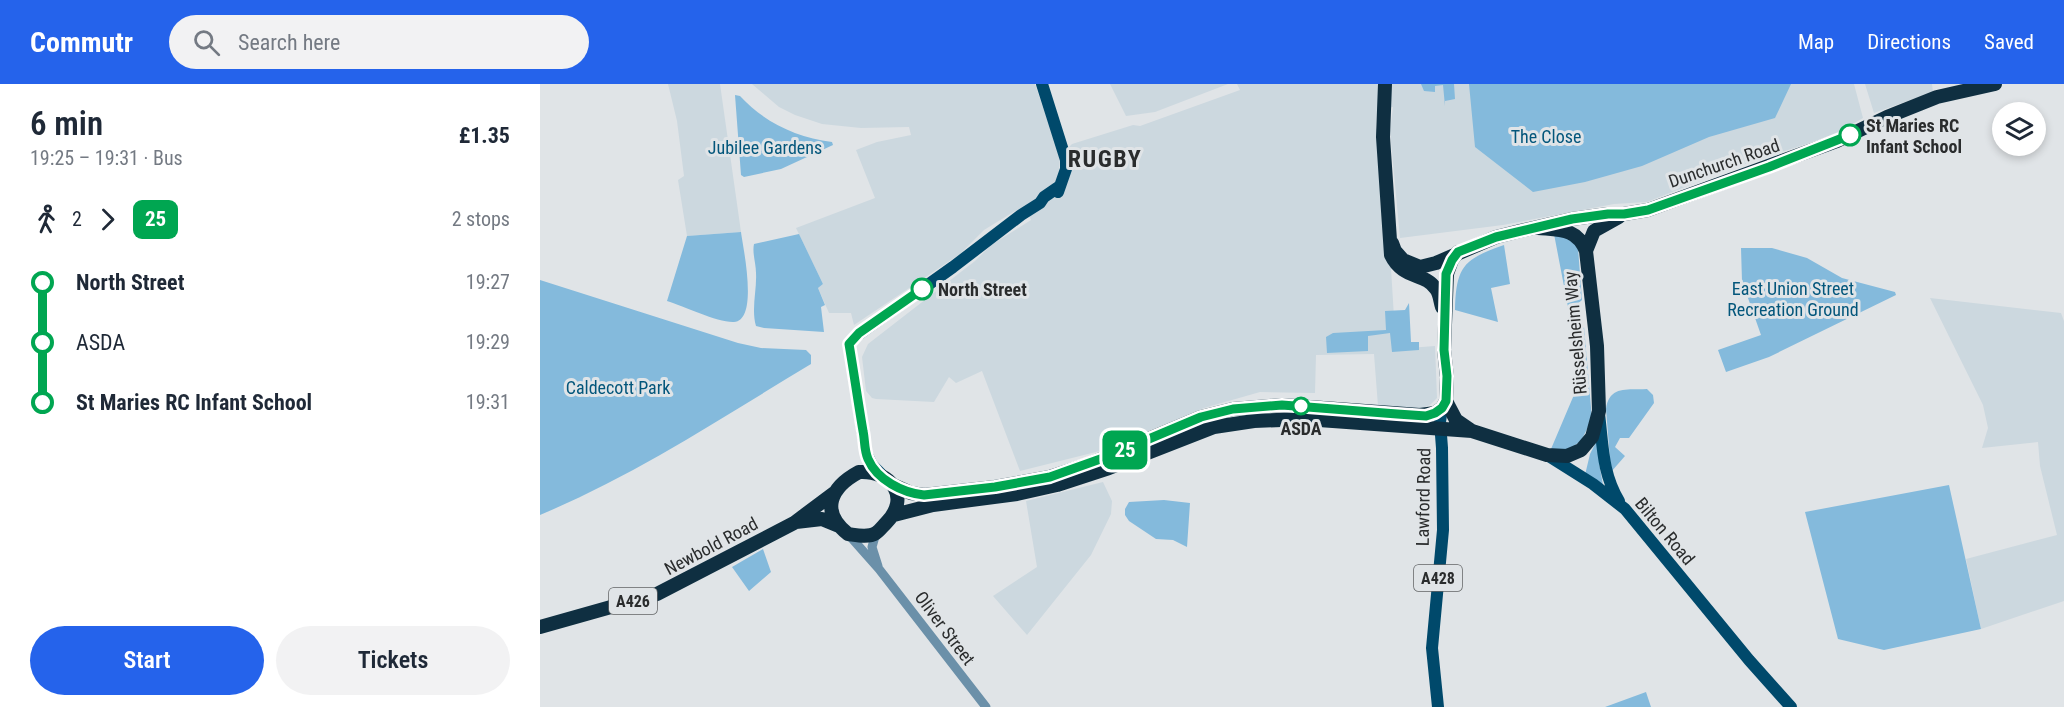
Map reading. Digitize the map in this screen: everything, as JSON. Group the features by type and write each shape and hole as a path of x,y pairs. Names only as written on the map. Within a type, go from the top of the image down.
{"highway":[{"name":"A428","path":"1385,84 1383,137 1392,243 1391,255 1402,270 1427,281 1437,290 1444,318 1447,376 1444,404"},
{"name":"Dunchurch Road","path":"1392,243 1395,251 1403,260 1420,267 1436,263 1496,237 1594,215 1648,210 1837,141 1887,117 1937,97 1995,84"},
{"name":"Rüsselsheim Way","path":"1586,251 1594,231 1624,214"},
{"name":"Rüsselsheim Way","path":"1538,228 1566,231 1582,242 1586,251 1597,346 1599,411 1595,430 1585,447 1567,456 1546,455"},
{"path":"1444,318 1446,274 1458,252"},
{"path":"894,515 1050,477 1118,452 1201,417 1233,409 1282,405 1426,416 1444,404"},
{"name":"Bilton Road","path":"1444,404 1456,420 1472,431"},
{"name":"Bilton Road","path":"996,492 1057,485 1109,468 1214,427 1254,421 1305,419 1472,431 1546,455"},
{"path":"847,478 859,472 875,472 911,494 996,492"},
{"name":"A426","path":"834,493 847,478"},
{"path":"876,533 897,509 897,493 889,481"},
{"path":"834,493 832,513 843,530"},
{"name":"Newbold Road","path":"540,627 657,594 794,523 834,493"},
{"name":"Newbold Road","path":"794,523 822,519 843,530"},
{"name":"A426","path":"843,530 867,536 876,533"}],"main road":[{"path":"889,481 872,465 865,445 849,344 859,333 953,267 1060,186 1066,169 1066,160 1042,84"},
{"name":"A428","path":"1440,430 1444,404"},
{"name":"Rüsselsheim Way","path":"1599,411 1610,486 1624,509"},
{"name":"Lawford Road","path":"1438,707 1432,648 1443,530 1440,430"},
{"path":"847,478 861,461 865,445"},
{"name":"Bilton Road","path":"1546,455 1593,484 1624,509 1749,660 1791,707"}],"street":[{"name":"Oliver Street","path":"843,530 879,568 986,707"},
{"name":"Oliver Street","path":"876,533 872,547 879,568"}],"shaded area":[{"path":"668,84 720,84 741,232 687,236 678,180 684,176 677,121"},
{"path":"752,84 1035,84 1060,157 1059,170 1074,165 1069,147 1072,144 1133,125 1140,126 1240,90 1237,84 1854,84 1863,118 1834,135 1733,168 1647,202 1614,204 1503,225 1400,238 1390,131 1393,107 1377,109 1376,128 1383,140 1396,349 1435,346 1437,398 1430,405 1420,409 1378,406 1374,354 1316,355 1315,393 1260,392 1204,408 1100,451 1020,471 982,371 956,383 949,377 934,402 876,399 866,391 862,357 868,344 975,261 991,245 1031,220 1025,207 984,230 960,254 854,325 851,313 829,313 818,288 823,284 796,228 875,198 856,150 877,142 911,135 909,127 861,128 822,124 779,107"},
{"path":"1110,84 1228,84 1155,112 1126,116"},
{"path":"1865,84 1932,84 1933,92 1874,113"},
{"path":"1930,298 2061,313 2064,321 2064,601 1981,629 1966,559 2057,535 2040,466 2038,442 1982,448 1988,428 1983,405"},
{"path":"1103,482 1112,501 1111,514 1091,555 1027,635 993,596 1037,567 1026,501"}],"green space":[{"path":"1421,84 1454,84 1455,99 1445,101 1445,106 1443,85 1435,86 1435,92 1424,91"},
{"name":"The Close","path":"1469,84 1791,84 1775,118 1709,137 1642,166 1585,182 1533,192 1475,147"},
{"name":"Jubilee Gardens","path":"735,95 740,96 760,114 782,127 819,140 832,142 833,145 781,169 744,177 741,175"},
{"path":"741,232 748,282 746,309 742,318 734,322 727,322 667,301 687,236"},
{"path":"799,234 823,284 818,288 825,305 821,307 824,332 756,326 754,244"},
{"path":"1554,234 1570,237 1578,248 1582,300 1575,306 1568,307"},
{"path":"1504,245 1510,284 1491,288 1498,322 1455,310 1457,283 1465,266 1480,255"},
{"name":"East Union Street Recreation Ground","path":"1741,248 1772,248 1807,258 1842,278 1895,292 1896,295 1769,357 1726,372 1718,350 1761,335 1742,281"},
{"name":"Caldecott Park","path":"540,280 738,343 761,348 806,350 811,355 811,364 644,464 540,515"},
{"path":"1409,303 1411,342 1419,342 1419,350 1392,352 1390,333 1368,336 1368,351 1327,353 1326,337 1333,333 1386,330 1385,311 1405,310"},
{"path":"1579,321 1584,327 1592,419 1581,441 1561,451 1551,449 1579,383 1572,322"},
{"path":"1647,389 1653,395 1654,403 1629,438 1620,438 1615,447 1625,456 1611,472 1606,409 1608,401 1615,392 1620,390"},
{"path":"1599,436 1599,463 1603,485 1585,475 1590,454"},
{"path":"1949,485 1981,629 1884,650 1838,639 1805,512"},
{"path":"1164,500 1190,503 1187,547 1173,540 1156,539 1129,521 1125,515 1129,502"},
{"path":"763,549 771,572 749,591 732,567"},
{"path":"1646,692 1651,707 1605,707"}],"bus line":[{"name":"25","path":"922,289 859,333 849,344 868,460 876,471 893,485 911,494 924,495 1012,485 1050,477 1089,464 1201,417 1233,409 1282,405 1426,416 1435,413 1446,401 1447,376 1444,350 1446,274 1449,264 1458,252 1496,237 1572,219 1648,210 1769,167 1850,135"}],"place":[{"name":"St Maries RC Infant School","path":"1850,135"},
{"name":"North Street","path":"922,289"},
{"name":"ASDA","path":"1301,406"}],"district":[{"name":"RUGBY","path":"1105,159"}]}
